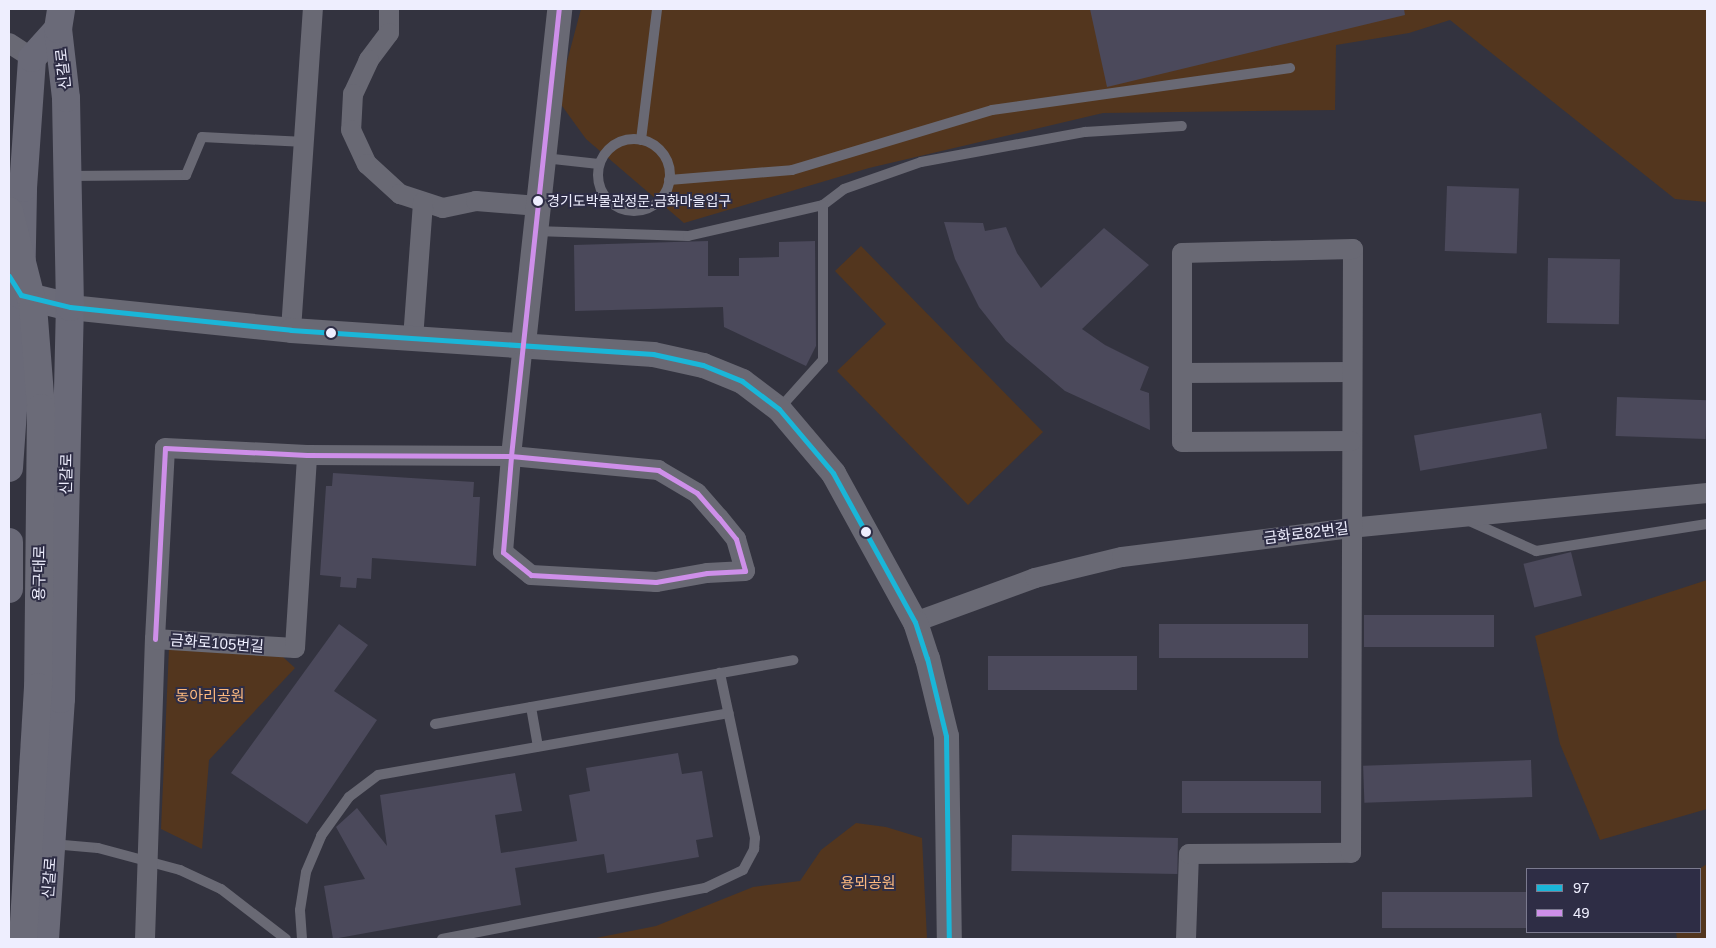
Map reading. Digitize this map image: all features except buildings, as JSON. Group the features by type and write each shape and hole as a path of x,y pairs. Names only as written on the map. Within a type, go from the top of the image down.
{"main road":[{"path":"9,75 32,58 60,19"},
{"name":"신갈로","path":"45,939 61,699 70,307 66,98 60,19"},
{"path":"9,468 13,401 15,285 32,58"},
{"name":"용구대로","path":"9,210 33,306 41,408 38,687 23,939"},
{"path":"15,285 70,307"},
{"path":"9,375 13,401"},
{"name":"용구대로","path":"9,542 9,589"}],"street":[{"path":"291,330 306,142 313,9"},
{"path":"389,9 388,33 369,60 353,94 351,130 367,164 400,194 443,208 476,201 538,206"},
{"path":"155,639 165,448 307,454 511,456 658,470 697,493 719,518 736,539 745,571 707,573 656,582 531,575 503,552 511,456 559,9"},
{"path":"9,44 32,58"},
{"path":"412,339 423,202"},
{"path":"1186,939 1189,854 1351,852 1350,528 1352,372 1353,249 1182,253 1182,442 1351,441"},
{"path":"70,307 291,330 412,339 523,343 653,354 703,365 742,381 780,410 834,473 915,622 927,658 946,736 949,939"},
{"path":"1182,373 1352,372"},
{"name":"금화로105번길","path":"145,939 146,861 155,639 295,648 307,454"},
{"name":"금화로82번길","path":"915,622 1035,578 1122,557 1350,528 1707,493"}],"lane":[{"path":"641,140 657,9"},
{"path":"669,180 792,170 992,110 1290,68"},
{"path":"536,230 688,236 823,205 844,189 921,162 1085,132 1182,126"},
{"path":"67,176 186,175 202,137 306,142"},
{"path":"625,140 641,140 658,148 665,157 669,180 666,191 649,207 626,210 610,202 600,188 599,164 614,145 625,140"},
{"path":"544,158 599,164"},
{"path":"780,410 823,360 823,205"},
{"path":"1461,517 1536,550 1707,524"},
{"path":"435,724 793,660"},
{"path":"442,939 705,888 743,870 754,849 756,838 720,673"},
{"path":"531,707 538,746"},
{"path":"302,939 300,910 306,872 322,836 349,797 378,774 729,713"},
{"path":"51,843 98,848 180,870 221,889 286,939"}],"green space":[{"path":"581,9 1707,9 1707,202 1675,199 1450,20 1409,33 1336,45 1335,110 1103,113 869,168 684,223 586,139 557,99"},
{"path":"861,246 1043,432 968,505 837,371 886,324 835,271"},
{"path":"1707,580 1707,809 1600,840 1560,744 1535,636"},
{"name":"동아리공원","path":"169,648 283,657 295,668 209,760 202,849 161,829"},
{"name":"용뫼공원","path":"856,823 886,827 922,838 927,939 591,939 656,926 753,887 800,881 821,850"},
{"path":"1707,864 1707,939 1677,939 1676,933 1701,933 1701,868"}],"transit line":[{"name":"49","path":"155,639 165,448 307,455 511,456 658,470 697,493 719,518 736,539 745,571 707,573 656,582 531,575 503,552 511,456 559,9"},
{"name":"97","path":"9,276 21,295 70,307 291,330 653,354 703,365 742,381 779,409 833,473 915,622 927,658 946,736 949,939"}],"place":[{"name":"경기도박물관정문.금화마을입구","path":"538,201"}]}
